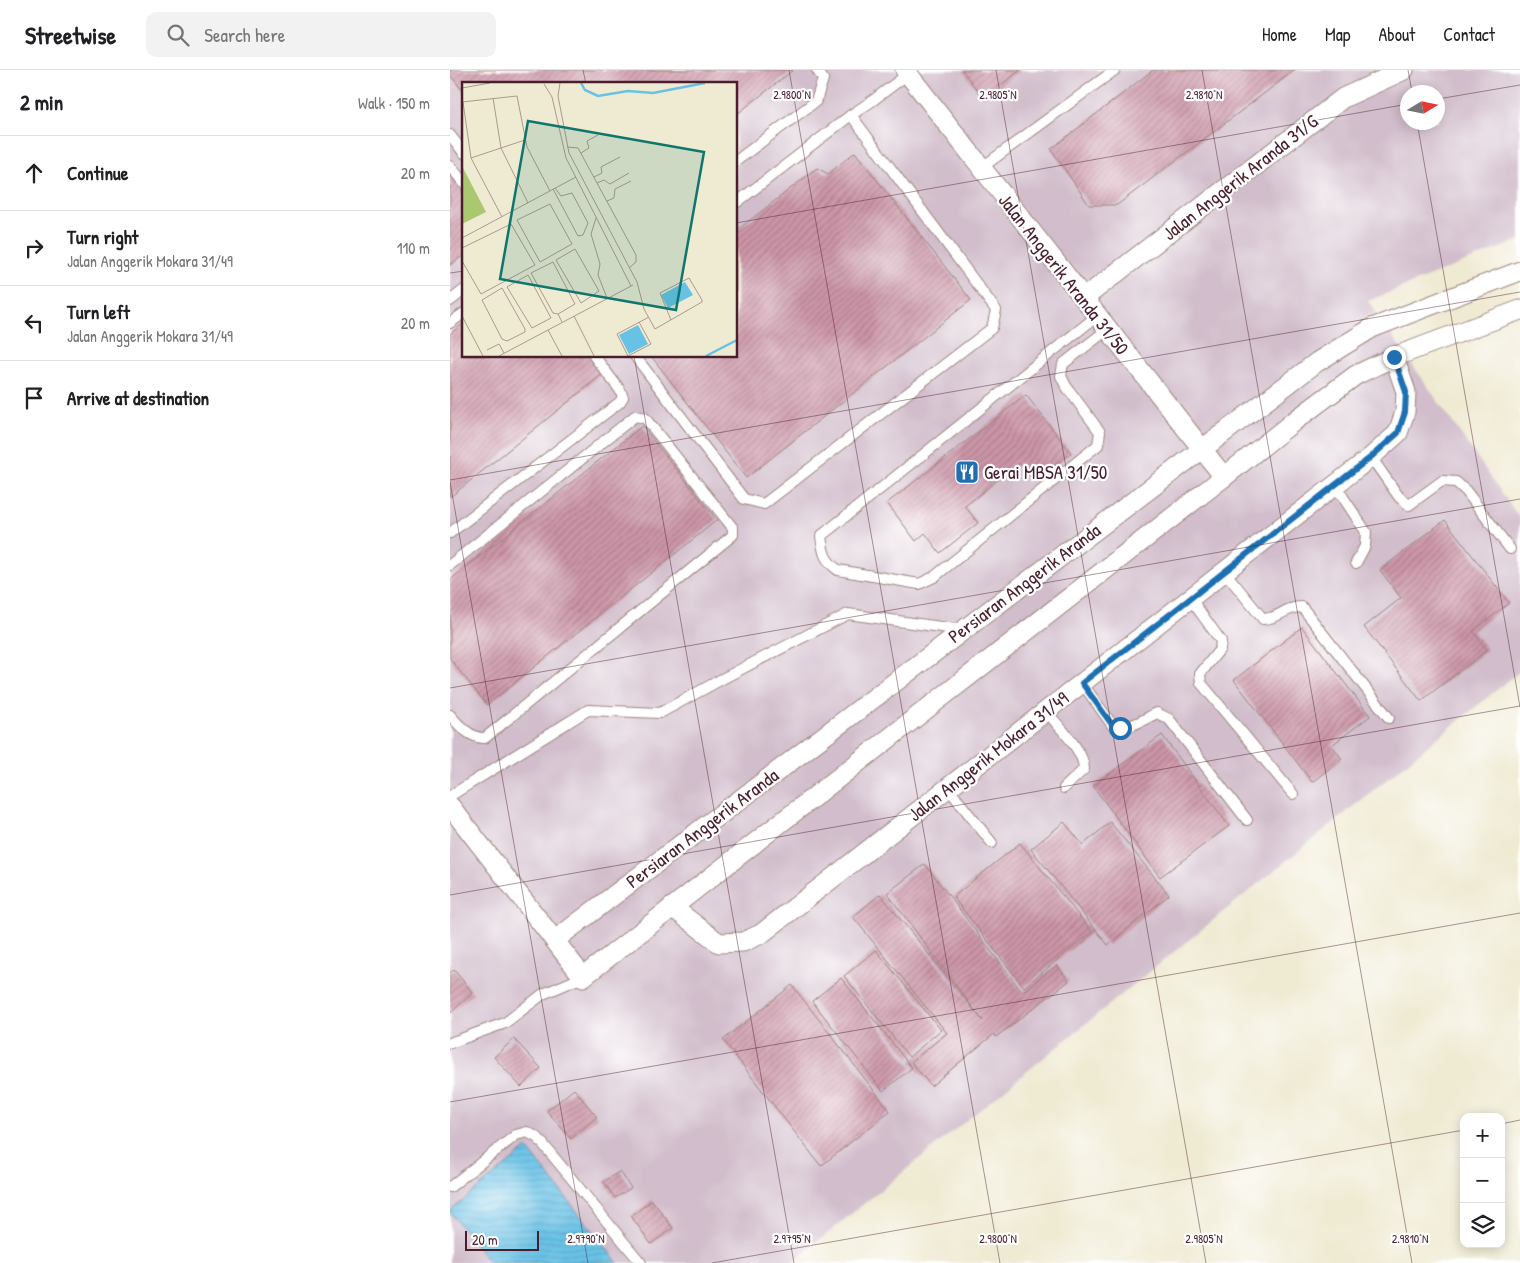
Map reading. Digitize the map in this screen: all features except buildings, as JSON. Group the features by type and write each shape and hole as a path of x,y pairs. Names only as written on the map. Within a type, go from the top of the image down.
{"street":[{"name":"Jalan Anggerik Aranda 31/G","path":"1084,298 1343,98 1396,71"},
{"name":"Jalan Anggerik Aranda 31/50","path":"906,72 1224,477"},
{"name":"Persiaran Anggerik Aranda","path":"555,940 1201,448 1317,362 1372,328 1520,271"},
{"name":"Persiaran Anggerik Aranda","path":"583,976 1292,422 1356,376 1394,357 1520,310"},
{"name":"Jalan Anggerik Mokara 31/49","path":"672,907 719,943 742,942 761,934 1371,457 1398,433 1405,412 1406,392 1394,357"},
{"path":"450,806 583,976"}],"lane":[{"path":"738,159 816,100 823,79 817,70"},
{"path":"981,168 1115,70"},
{"path":"738,201 872,101 906,72"},
{"path":"637,358 744,499 764,504 992,328 996,310 851,115"},
{"path":"450,135 462,150"},
{"path":"450,166 462,181"},
{"path":"450,301 462,292"},
{"path":"450,323 462,314"},
{"path":"1103,322 1063,364 1061,376 1066,386 1100,432 1098,445 934,576 919,584 838,570 830,564 823,553 821,536 1103,322"},
{"path":"450,533 620,402 623,397 620,390 596,358"},
{"path":"450,565 635,416 645,418 734,528 733,535 485,738 478,738 452,722"},
{"path":"1371,457 1399,497 1409,505 1442,481 1456,482 1466,492 1510,549"},
{"path":"1335,485 1366,532 1365,546 1356,563"},
{"path":"1224,571 1262,619 1271,619 1292,607 1302,607 1389,718"},
{"path":"1190,598 1221,641 1220,649 1200,674 1201,683 1293,794"},
{"path":"450,796 588,710 660,713 722,678 848,614 962,630"},
{"path":"1082,683 1113,726 1127,727 1157,712 1169,720 1246,820"},
{"path":"1046,711 1079,752 1084,762 1084,768 1064,788"},
{"path":"948,788 992,843"},
{"path":"450,1043 505,1023 543,994 583,976"},
{"path":"450,1187 516,1135 528,1132 538,1138 641,1263"}],"shaded area":[{"path":"450,70 1520,70 1520,240 1368,301 1520,519 1520,671 791,1263 450,1263"}],"water":[{"path":"527,1148 618,1263 490,1263 450,1211"}],"place":[{"name":"Gerai MBSA 31/50","path":"967,472"}],"route":[{"path":"1120,728 1113,726 1082,683 1371,457 1398,433 1405,412 1406,392 1394,357"}]}
